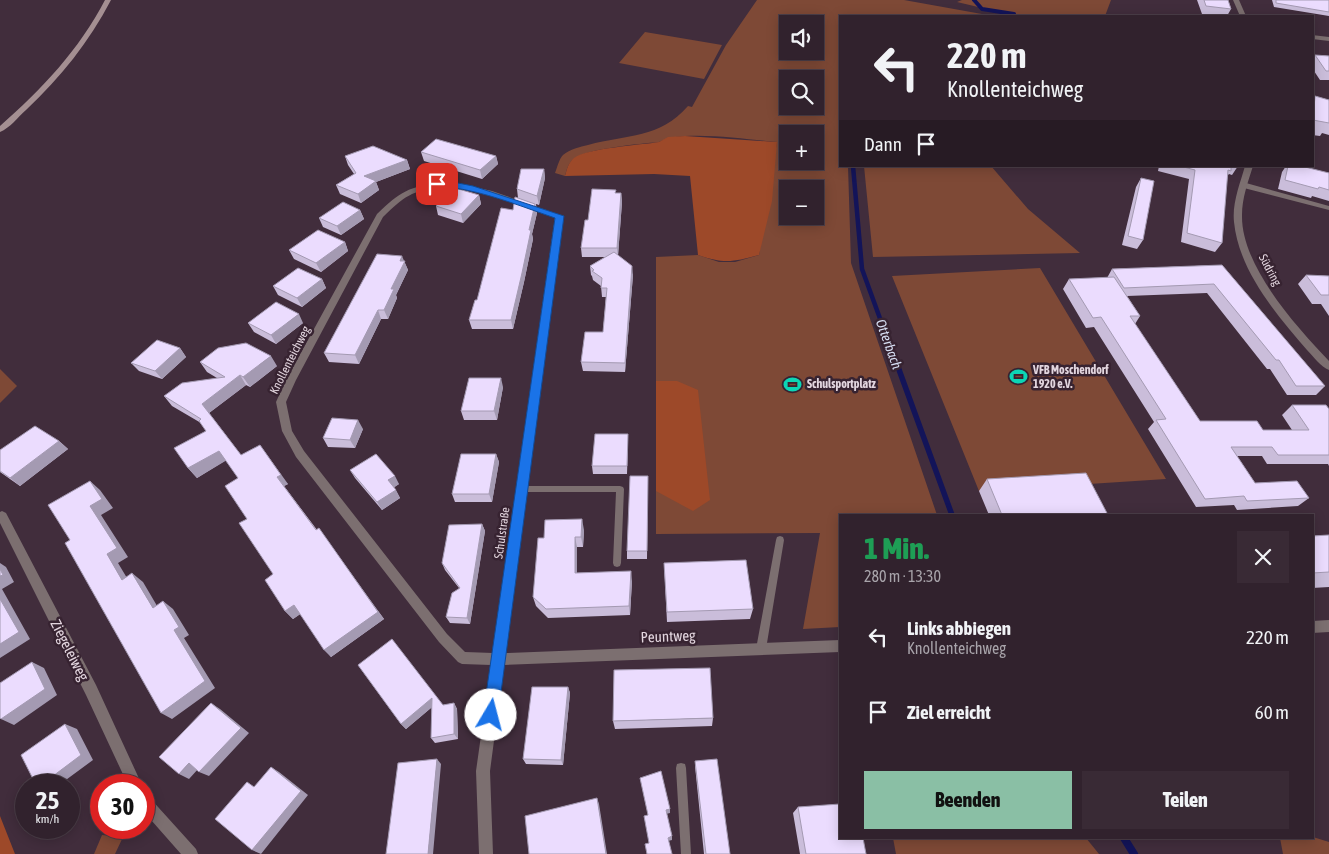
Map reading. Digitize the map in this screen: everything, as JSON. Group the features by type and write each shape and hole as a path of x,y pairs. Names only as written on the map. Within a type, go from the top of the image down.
{"main road":[{"path":"0,130 31,103 62,68 88,35 108,0"}],"street":[{"path":"1236,0 1243,15"},
{"path":"1314,37 1329,39"},
{"name":"Südring","path":"1249,167 1243,185 1238,222 1251,262 1268,295 1290,325 1329,367"},
{"name":"Knollenteichweg","path":"498,659 462,658 443,638 300,454 287,431 281,402 291,380 380,216 390,203 405,193 427,186 448,184 470,188 559,216"},
{"path":"1243,185 1329,208"},
{"name":"Schulstraße","path":"486,854 483,770 559,216"},
{"name":"Ziegeleiweg","path":"2,516 91,690 130,774"},
{"path":"1314,627 1329,626"},
{"name":"Peuntweg","path":"498,659 839,646"},
{"path":"155,814 191,854"}],"lane":[{"path":"522,489 620,489 617,563"},
{"path":"761,649 780,540"},
{"path":"681,768 686,854"}],"shaded area":[{"path":"757,0 904,0 987,15 839,15 839,167 848,167 851,263 937,514 839,514 839,627 803,629 820,533 656,534 656,257 698,255 719,262 735,262 759,255 777,142 716,136 683,136 659,142 590,152 572,161 568,166 565,176 555,173 559,161 569,151 654,130 677,117 688,106 692,107 726,45"},
{"path":"962,0 1111,0 1105,15 1012,15 957,2"},
{"path":"645,32 722,45 704,79 619,63"},
{"path":"685,136 777,142 772,201 759,255 722,261 698,255 690,176 654,174 565,176 570,162 574,158 590,152 659,142 668,137"},
{"path":"864,167 992,167 1028,209 1080,253 873,257"},
{"name":"VFB Moschendorf 1920 e.V.","path":"1040,268 1166,479 979,491 892,276"},
{"path":"0,369 17,386 0,403"},
{"path":"656,381 677,381 698,390 710,500 693,511 656,491"},
{"path":"0,816 15,854 0,854"},
{"path":"1314,837 1329,842 1329,854 1283,854 1280,839 1314,839"},
{"path":"100,839 122,839 115,854 94,854"},
{"path":"893,839 1087,839 1099,854 896,854"}],"building":[{"path":"1204,0 1228,0 1231,9 1206,6"},
{"path":"1276,0 1329,0 1329,12 1276,3"},
{"path":"1315,55 1329,56 1329,71 1326,71"},
{"path":"1315,96 1329,100 1329,123 1314,120"},
{"path":"436,139 496,156 480,170 421,152"},
{"path":"373,146 407,160 364,176 376,181 358,194 336,185 356,173 345,156"},
{"path":"1184,167 1231,167 1231,171 1228,170 1222,243 1187,233 1195,170"},
{"path":"1288,167 1305,167 1329,173 1329,190 1319,187 1318,189 1285,180"},
{"path":"521,169 544,169 537,196 517,189"},
{"path":"1141,178 1154,181 1143,240 1128,236"},
{"path":"455,188 479,195 461,214 436,206"},
{"path":"592,189 616,190 615,193 621,193 617,248 581,248 585,220 588,220"},
{"path":"515,197 535,204 511,320 469,320 475,300 477,300 501,208 513,210"},
{"path":"343,202 360,210 337,226 319,218"},
{"path":"318,230 345,242 316,263 289,250"},
{"path":"614,252 632,266 625,363 581,362 585,332 603,332 607,288 601,288 602,278 592,271 594,270 590,266"},
{"path":"377,254 402,256 400,261 405,261 391,289 394,289 384,310 378,310 355,355 324,353"},
{"path":"1222,265 1325,386 1296,386 1279,360 1276,360 1214,284 1124,288 1112,269"},
{"path":"298,268 322,279 297,298 273,286"},
{"path":"1306,275 1329,276 1329,295 1321,295"},
{"path":"1114,277 1140,316 1130,316 1200,421 1257,421 1263,430 1309,430 1292,405 1326,405 1329,409 1329,455 1278,455 1272,447 1231,447 1255,483 1297,481 1309,498 1247,501 1244,496 1205,499 1156,420 1166,419 1101,317 1093,318 1069,279"},
{"path":"276,302 299,314 271,335 248,323"},
{"path":"157,340 180,348 155,371 131,363"},
{"path":"246,343 271,356 243,377 240,375 202,404 241,455 260,445 281,475 277,477 316,530 319,528 378,612 324,650 294,605 285,611 265,580 273,574 239,523 247,519 225,486 238,478 219,451 188,468 174,448 206,431 199,421 201,419 164,396 182,383 225,377 200,362 218,348"},
{"path":"469,378 501,378 494,411 461,411"},
{"path":"332,418 358,420 350,440 323,438"},
{"path":"35,426 59,441 10,478 0,471 0,450"},
{"path":"595,434 628,434 627,466 592,466"},
{"path":"376,454 395,476 388,480 396,490 377,502 350,470"},
{"path":"461,454 496,454 489,494 452,494"},
{"path":"1086,473 1107,514 1002,514 987,479"},
{"path":"630,476 648,476 647,551 627,551"},
{"path":"90,481 102,499 90,506 117,548 107,554 122,580 132,573 153,608 163,601 179,627 174,630 205,681 161,713 65,543 70,540 48,505"},
{"path":"582,519 581,537 575,537 575,573 631,571 629,606 546,609 533,597 538,538 544,538 545,520"},
{"path":"482,524 467,618 446,617 452,593 460,588 442,563 449,525"},
{"path":"1329,535 1329,572 1314,573 1314,536"},
{"path":"746,560 753,609 667,612 664,563"},
{"path":"0,599 19,632 0,644"},
{"path":"392,639 443,705 454,703 454,734 431,738 432,698 401,724 358,665"},
{"path":"32,662 45,689 1,719 0,683"},
{"path":"710,668 713,718 613,721 614,670"},
{"path":"532,687 568,687 561,760 523,759"},
{"path":"211,703 241,728 199,772 189,763 179,774 159,757"},
{"path":"65,724 81,755 56,774 30,774 21,755"},
{"path":"437,759 428,854 386,854 398,763"},
{"path":"717,759 730,854 706,854 695,761"},
{"path":"271,767 301,791 252,850 215,819 247,782 254,787"},
{"path":"661,771 670,809 666,810 672,836 668,838 672,854 647,854 645,844 649,843 644,816 648,815 640,778"},
{"path":"597,798 606,854 529,854 525,816"},
{"path":"839,804 839,839 863,839 866,854 806,854 798,807"}],"waterway":[{"name":"Otterbach","path":"974,0 982,9 1014,14 1012,15"},
{"name":"Otterbach","path":"853,167 862,269 882,324"},
{"name":"Otterbach","path":"882,323 952,514"},
{"name":"Otterbach","path":"1125,839 1134,854"}],"place":[{"name":"VFB Moschendorf 1920 e.V.","path":"1019,377"},
{"name":"Schulsportplatz","path":"793,384"}],"route":[{"path":"437,184 470,188 559,216 491,715"}]}
